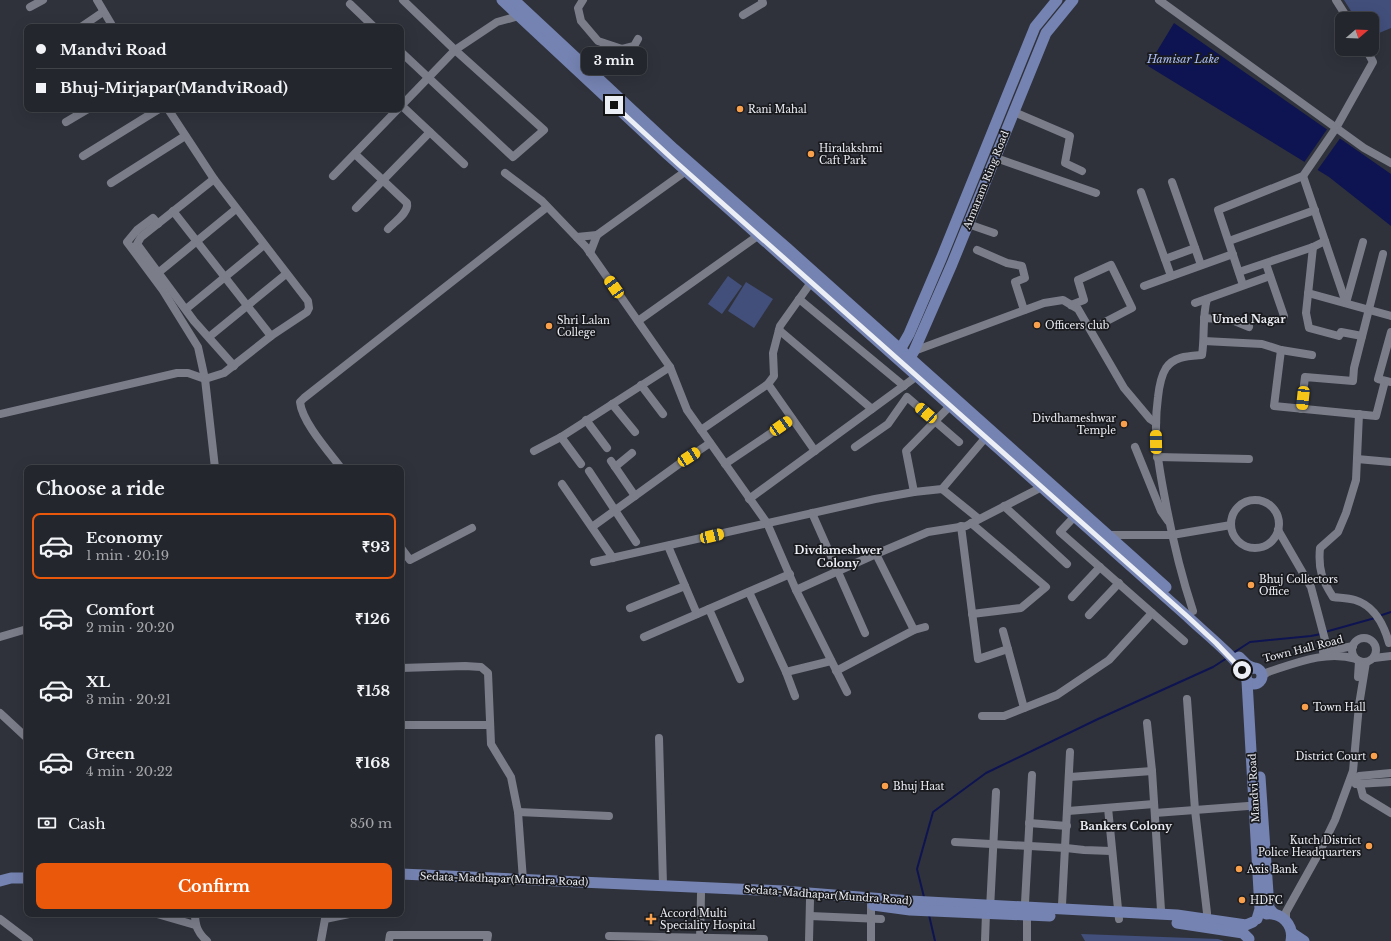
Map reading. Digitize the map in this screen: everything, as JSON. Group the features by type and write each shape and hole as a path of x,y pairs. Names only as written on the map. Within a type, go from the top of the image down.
{"main road":[{"path":"502,0 686,171 812,281 898,353 910,358 1108,535 1192,612 1252,674"},
{"path":"514,0 674,149 898,353"},
{"name":"Atmaram Ring Road","path":"898,353 909,334 941,259 1035,27 1057,0"},
{"name":"Atmaram Ring Road","path":"910,358 996,158 1046,33 1073,0"},
{"path":"910,358 917,376 1219,641"},
{"name":"Mandvi Road","path":"1252,674 1269,908 1281,915 1289,924 1291,937"},
{"name":"Mandvi Road","path":"1249,940 1249,930 1260,909 1252,674"},
{"path":"0,873 24,870"},
{"name":"Sedata-Madhapar(Mundra Road)","path":"404,874 783,891 910,905"},
{"path":"0,881 11,878 24,878"},
{"name":"Sedata-Madhapar(Mundra Road)","path":"404,882 701,894 989,910 1118,915 1176,923 1246,925 1265,914 1281,915"},
{"name":"Sedata-Madhapar(Mundra Road)","path":"989,910 1027,915 1118,915"},
{"name":"Sedata-Madhapar(Mundra Road)","path":"1207,923 1243,933 1249,940"},
{"path":"1291,937 1304,941"}],"street":[{"path":"30,7 43,0"},
{"path":"96,0 111,24"},
{"path":"403,0 455,50 544,130 513,157 404,55"},
{"path":"583,0 578,8 581,21 598,41 622,50 634,46 638,39"},
{"path":"743,15 763,3 762,0"},
{"path":"1159,0 1364,148 1391,163"},
{"path":"1336,0 1344,12"},
{"path":"350,4 371,24"},
{"path":"85,24 103,12"},
{"path":"404,102 455,50 496,22 519,16"},
{"path":"1243,285 1218,210 1303,176 1336,128 1374,62 1370,56"},
{"path":"404,108 464,164"},
{"path":"66,122 83,112"},
{"path":"83,156 154,112"},
{"path":"0,414 177,373 188,373 205,378 224,373 271,336 307,312 309,308 308,301 214,180 170,112"},
{"path":"333,176 395,112"},
{"path":"1014,112 1070,136 1065,163 1082,171"},
{"path":"356,208 430,132"},
{"path":"111,183 185,136"},
{"path":"355,154 407,203 408,206 406,210 388,228"},
{"path":"996,158 1096,193"},
{"path":"577,237 597,235 686,171"},
{"path":"505,173 547,207 577,237 590,253 670,367 687,410 767,523 796,590 847,692"},
{"path":"1303,176 1346,303"},
{"path":"214,180 141,237 137,244 186,309 234,366"},
{"path":"1172,182 1201,265"},
{"path":"1141,192 1171,276"},
{"path":"339,465 314,432 301,408 300,402 392,327 547,207"},
{"path":"158,273 236,209"},
{"path":"1229,241 1315,210"},
{"path":"174,211 271,336"},
{"path":"158,224 153,218 137,230 127,242 162,289 198,347 205,378 215,465"},
{"path":"968,224 994,234"},
{"path":"590,253 597,235"},
{"path":"638,321 759,235"},
{"path":"1239,272 1266,264 1313,247 1325,241"},
{"path":"1346,303 1363,242"},
{"path":"186,309 264,245"},
{"path":"1313,247 1306,313 1309,328 1339,336 1340,332 1362,336"},
{"path":"1165,258 1195,248"},
{"path":"977,250 1007,262 1022,266 1026,278 1015,282 1024,310"},
{"path":"1144,286 1233,254"},
{"path":"1301,409 1305,377 1353,381 1354,368 1383,254"},
{"path":"1266,264 1284,316"},
{"path":"1071,305 1084,300 1078,280 1111,265 1132,308 1103,323"},
{"path":"209,337 286,274"},
{"path":"1194,303 1270,276"},
{"path":"701,430 768,384 774,376 773,353 780,326 812,281"},
{"path":"1308,293 1391,316"},
{"path":"1192,612 1169,523 1157,457 1156,423 1159,386 1166,368 1176,359 1202,355 1204,341 1204,307 1206,298"},
{"path":"799,299 904,386"},
{"path":"910,358 1024,310 1044,303 1063,300 1078,309 1124,388 1150,419 1156,423"},
{"path":"1204,318 1232,320 1248,327"},
{"path":"779,330 872,409"},
{"path":"1281,350 1274,406 1376,416 1388,382 1378,379 1391,332"},
{"path":"1204,341 1262,344 1281,350 1312,355"},
{"path":"534,451 561,437 670,367"},
{"path":"749,499 917,376"},
{"path":"768,384 815,451"},
{"path":"641,386 663,414"},
{"path":"855,447 888,424 907,397 959,442"},
{"path":"612,404 636,432"},
{"path":"914,492 906,451 951,406"},
{"path":"1359,414 1356,480 1346,513 1338,532 1320,548 1318,562 1324,583 1333,597 1356,600 1370,609 1384,628 1390,643 1361,639 1353,646 1353,653 1360,661 1359,704 1353,771 1355,784 1363,796 1391,813"},
{"path":"725,464 792,419"},
{"path":"586,420 607,448"},
{"path":"561,437 581,464"},
{"path":"594,562 812,513 914,492 942,489 986,437"},
{"path":"592,527 710,443"},
{"path":"1135,447 1160,511 1169,523"},
{"path":"632,453 613,464 635,496"},
{"path":"1157,457 1249,459"},
{"path":"1357,459 1391,460"},
{"path":"589,471 636,542"},
{"path":"562,484 613,558"},
{"path":"796,590 928,532 966,526 1042,487"},
{"path":"942,489 979,519"},
{"path":"1256,500 1265,502 1276,512 1279,521 1278,530 1274,539 1266,545 1257,548 1252,547 1242,543 1234,536 1231,526 1233,515 1239,506 1247,501 1256,500"},
{"path":"1004,506 1067,564"},
{"path":"812,513 865,633"},
{"path":"1075,516 1060,532 1184,641"},
{"path":"971,523 1046,587 1021,608 972,614"},
{"path":"961,526 978,659 1008,649"},
{"path":"1108,535 1172,535 1231,526"},
{"path":"404,552 410,560 472,528"},
{"path":"1278,530 1311,587 1328,651"},
{"path":"668,546 697,614"},
{"path":"876,554 914,630"},
{"path":"1072,597 1100,567"},
{"path":"644,636 790,574"},
{"path":"1088,615 1118,583"},
{"path":"630,608 685,586"},
{"path":"749,592 786,672 795,696"},
{"path":"709,609 740,679"},
{"path":"982,716 1004,716 1057,695 1110,660 1152,613"},
{"path":"836,671 914,630 925,627"},
{"path":"0,637 24,630"},
{"path":"1003,631 1024,708"},
{"path":"1374,642 1376,652 1374,658"},
{"name":"Town Hall Road","path":"1252,674 1328,651 1353,646"},
{"name":"Town Hall Road","path":"1252,674 1268,672 1321,656 1350,657 1360,661"},
{"path":"1360,661 1391,656"},
{"path":"786,672 831,661"},
{"path":"1281,915 1320,851 1346,793 1360,661"},
{"path":"404,668 482,667 488,673 491,744 511,777 518,812 523,880"},
{"path":"1187,699 1207,923"},
{"path":"0,713 24,735"},
{"path":"1147,723 1152,771 1161,910"},
{"path":"404,725 490,725"},
{"path":"658,738 663,885"},
{"path":"1062,905 1070,777 1070,752"},
{"path":"1070,777 1152,771"},
{"path":"1346,793 1355,784 1359,776 1391,773"},
{"path":"1025,903 1032,775"},
{"path":"1355,784 1391,782"},
{"path":"985,941 989,910 996,792"},
{"path":"1068,811 1154,804"},
{"path":"1155,814 1248,806"},
{"path":"1108,808 1118,915"},
{"path":"518,812 609,816"},
{"path":"1029,823 1067,826"},
{"path":"955,842 1111,851"},
{"path":"700,939 701,894"},
{"path":"810,900 810,941"},
{"path":"871,904 871,941"},
{"path":"1027,915 1027,941"},
{"path":"810,916 881,919"},
{"path":"167,917 195,925"},
{"path":"195,917 195,925 202,937 207,941"},
{"path":"321,941 325,919 335,917"},
{"path":"0,919 29,941"},
{"path":"389,941 390,935 488,935 487,941"},
{"path":"609,936 700,939 764,939"}],"shaded area":[{"path":"1344,0 1391,0 1391,28 1379,33 1379,12 1352,12"},
{"path":"728,276 742,286 722,314 708,304"},
{"path":"746,282 773,299 754,328 728,311"},
{"path":"1081,934 1218,939 1224,941 1085,941"}],"water":[{"name":"Hamisar Lake","path":"1174,23 1391,174 1391,226 1329,177 1148,66"}],"pier":[{"path":"1328,128 1341,137 1316,172 1303,164"}],"waterway":[{"path":"1379,616 1391,612"},
{"path":"1325,632 1375,618"},
{"path":"1233,653 1250,642 1321,634"},
{"path":"924,897 917,869 933,812 986,773 1098,719 1213,667 1227,658"},
{"path":"929,915 935,941"}],"place":[{"name":"Rani Mahal","path":"740,109"},
{"name":"Hiralakshmi Caft Park","path":"811,154"},
{"name":"Officers club","path":"1037,325"},
{"name":"Shri Lalan College","path":"549,326"},
{"name":"Divdhameshwar Temple","path":"1124,424"},
{"name":"Bhuj Collectors Office","path":"1251,585"},
{"name":"Town Hall","path":"1305,707"},
{"name":"District Court","path":"1374,756"},
{"name":"Bhuj Haat","path":"885,786"},
{"name":"Kutch District Police Headquarters","path":"1369,846"},
{"name":"Axis Bank","path":"1239,869"},
{"name":"HDFC","path":"1242,900"},
{"name":"Accord Multi Speciality Hospital","path":"651,919"}],"district":[{"name":"Umed Nagar","path":"1249,319"},
{"name":"Divdameshwer Colony","path":"838,556"},
{"name":"Bankers Colony","path":"1126,826"}],"route":[{"path":"614,105 677,163 1188,617 1242,670"}]}
